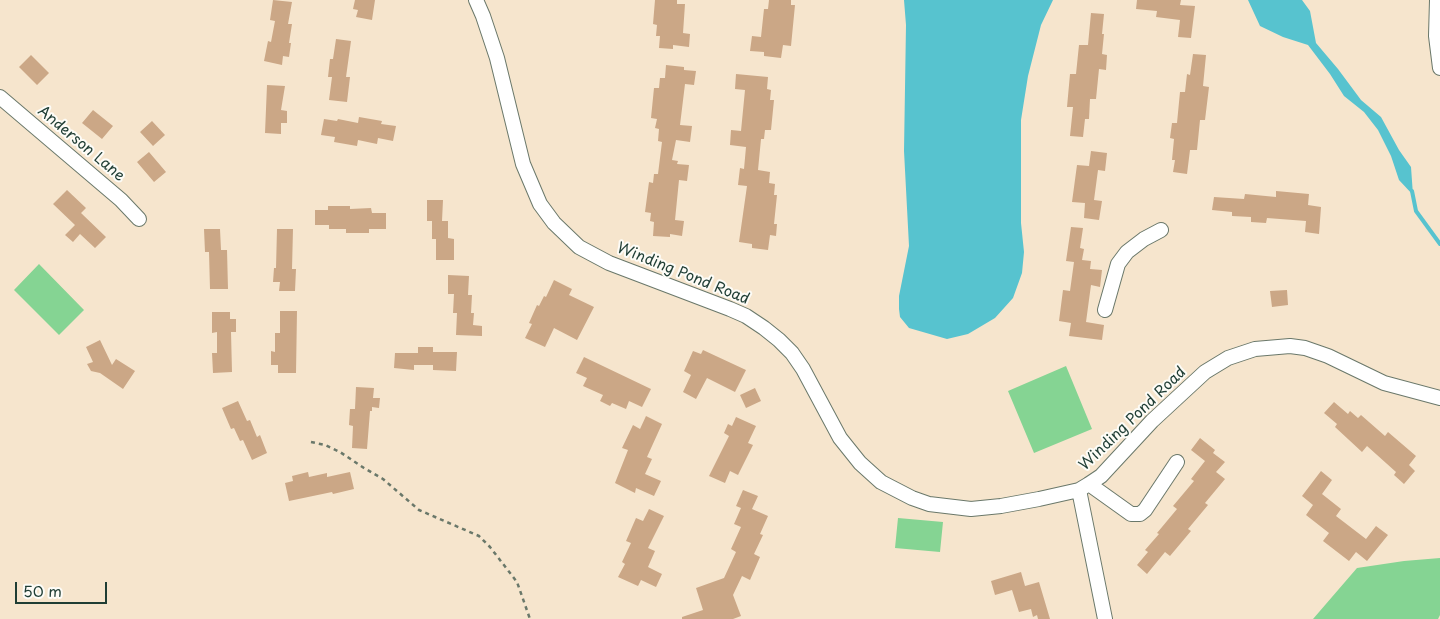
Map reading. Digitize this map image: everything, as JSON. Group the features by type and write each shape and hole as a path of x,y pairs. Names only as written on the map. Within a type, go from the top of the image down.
{"street":[{"name":"Winding Pond Road","path":"476,0 491,38 523,164 540,204 565,235 579,247 609,263 730,309 746,316 764,328 792,353 840,438 860,463 881,482 896,491 929,504 971,509 1020,503 1084,487 1112,465 1152,421 1205,372 1228,358 1256,349 1290,346 1305,348 1328,356 1384,383 1440,398"},
{"path":"1437,0 1436,36 1440,68"},
{"name":"Anderson Lane","path":"0,97 121,200 139,220"},
{"path":"1105,310 1118,264 1127,252 1144,239 1161,230"},
{"path":"1084,487 1131,514 1140,514 1145,510 1177,462"},
{"path":"1084,487 1106,619"}],"path":[{"path":"311,442 325,445 340,452 383,479 419,510 479,536 517,582 530,619"}],"green space":[{"path":"39,264 84,310 59,335 14,290"},
{"path":"1066,366 1092,429 1034,453 1008,391"},
{"path":"898,518 943,522 940,552 895,548"},
{"path":"1440,558 1440,615 1438,619 1313,619 1357,568"}],"water":[{"path":"904,0 1053,0 1041,25 1028,76 1021,120 1021,223 1024,252 1022,273 1013,298 995,318 968,334 947,339 909,328 900,317 899,296 909,246 904,151 906,25"},
{"path":"1248,0 1302,0 1310,11 1316,43 1361,100 1381,117 1399,150 1411,167 1413,195 1399,180 1391,156 1378,130 1364,112 1344,96 1308,45 1283,37 1260,26"}],"building":[{"path":"273,0 292,2 288,24 292,24 289,57 283,56 282,65 264,61 268,41 271,42 275,21 270,20"},
{"path":"355,0 375,0 372,20 356,17 358,10 353,9"},
{"path":"655,0 677,0 677,4 685,4 683,33 690,34 689,47 673,45 673,49 659,48 660,36 656,36 657,25 653,24"},
{"path":"769,0 791,0 791,5 795,5 791,46 783,45 781,58 764,56 764,52 750,51 752,36 761,37 764,9 768,9"},
{"path":"1137,0 1181,0 1180,5 1195,6 1191,38 1178,37 1180,20 1156,17 1157,11 1136,9"},
{"path":"1091,13 1104,14 1102,54 1107,55 1106,70 1099,69 1096,99 1090,99 1089,119 1085,119 1083,137 1070,136 1073,107 1067,107 1070,74 1076,74 1079,45 1088,45"},
{"path":"336,39 351,41 346,77 350,77 347,102 329,100 332,77 328,77 330,59 333,59"},
{"path":"1193,54 1206,55 1203,86 1209,87 1205,120 1200,120 1197,150 1190,150 1187,174 1173,172 1175,160 1172,160 1174,139 1170,138 1172,123 1177,123 1180,92 1185,92 1187,74 1190,75"},
{"path":"31,55 49,73 37,85 19,67"},
{"path":"666,65 684,67 684,70 696,71 694,85 685,84 680,125 692,126 690,142 676,140 672,160 678,161 677,164 689,165 687,181 679,180 675,220 684,221 682,236 670,234 670,237 653,236 654,222 650,221 651,213 645,212 649,182 653,183 654,174 658,174 662,142 658,141 659,129 655,128 657,119 651,118 654,88 659,88 660,78 665,78"},
{"path":"736,74 768,77 767,89 771,90 770,100 774,100 771,130 765,130 764,139 761,139 758,170 770,172 769,183 775,184 774,195 777,195 774,224 777,224 776,236 770,235 768,250 752,248 752,244 739,242 747,186 738,185 740,168 744,169 746,147 730,145 731,130 741,131 745,90 735,89"},
{"path":"267,85 285,86 281,110 287,111 287,123 281,123 281,134 265,133"},
{"path":"93,110 113,126 102,139 82,123"},
{"path":"359,117 382,121 381,124 396,126 393,141 378,138 377,144 358,140 357,146 334,142 335,137 321,135 324,119 337,121 338,119 358,123"},
{"path":"152,121 165,135 153,146 140,132"},
{"path":"1091,151 1107,153 1105,171 1098,170 1094,200 1102,201 1099,220 1084,218 1085,203 1072,202 1077,165 1089,166"},
{"path":"149,152 166,172 154,182 137,162"},
{"path":"67,190 86,208 81,213 106,237 95,248 80,234 73,242 65,235 75,225 53,204"},
{"path":"1276,191 1309,194 1308,205 1321,207 1319,234 1305,232 1306,221 1267,218 1266,223 1251,222 1251,217 1232,216 1232,212 1212,210 1214,197 1244,199 1245,194 1276,197"},
{"path":"427,200 443,200 442,221 448,221 448,238 454,239 454,260 436,260 436,239 432,239 432,221 427,221"},
{"path":"328,206 350,206 350,209 371,208 372,213 386,213 386,229 369,229 369,233 346,233 346,229 329,229 329,225 315,225 315,210 328,210"},
{"path":"1071,227 1083,228 1080,248 1084,249 1082,260 1091,261 1090,269 1102,270 1100,287 1091,285 1086,322 1104,325 1102,340 1069,336 1071,323 1059,321 1063,290 1070,291 1074,262 1066,261"},
{"path":"204,229 220,229 221,250 227,250 228,289 210,289 209,252 205,252"},
{"path":"277,229 293,229 292,269 296,269 295,291 279,291 280,282 273,282 274,268 276,268"},
{"path":"448,275 469,276 468,295 472,295 471,313 474,313 473,325 482,326 482,336 456,335 457,313 453,313 454,294 448,294"},
{"path":"554,280 572,289 569,295 594,307 577,340 554,328 545,347 525,338 532,324 529,323 537,305 539,306 544,296 546,297"},
{"path":"1287,290 1288,305 1272,307 1270,291"},
{"path":"280,311 297,311 296,373 278,373 278,365 271,365 271,351 275,352 275,333 280,333"},
{"path":"212,312 230,312 230,319 236,319 236,332 231,332 232,372 213,373 212,353 217,353 217,332 212,333"},
{"path":"100,340 112,365 116,359 135,371 123,389 100,373 91,371 87,364 93,362 86,347"},
{"path":"418,347 433,347 433,352 457,352 456,371 433,370 433,365 414,365 414,370 394,368 395,353 418,353"},
{"path":"703,350 746,370 735,392 707,378 696,399 683,392 691,375 684,371 693,351 701,354"},
{"path":"584,357 651,389 642,407 629,401 626,409 612,403 610,406 600,401 603,395 583,386 587,378 576,373"},
{"path":"356,387 374,388 373,398 380,398 379,408 372,407 372,411 370,411 367,449 352,448 353,426 349,425 350,409 355,409"},
{"path":"755,388 761,401 746,408 740,395"},
{"path":"238,401 247,421 250,420 257,437 260,435 267,453 252,460 243,440 240,441 234,428 231,429 222,408"},
{"path":"1334,402 1348,414 1350,411 1358,418 1361,415 1385,436 1388,432 1416,456 1409,465 1415,471 1404,484 1394,475 1396,472 1367,446 1362,452 1335,427 1337,424 1324,413"},
{"path":"646,416 662,424 647,457 652,459 645,474 661,481 654,496 636,488 635,493 615,483 628,450 622,448 633,425 640,429"},
{"path":"736,417 756,426 748,443 753,445 738,475 730,471 725,483 709,476 729,436 724,433 728,424 732,426"},
{"path":"1200,438 1215,450 1213,453 1225,462 1216,472 1225,479 1205,503 1208,505 1188,529 1191,531 1170,556 1165,552 1147,574 1137,565 1148,552 1145,550 1159,534 1157,533 1177,509 1173,506 1194,481 1191,479 1205,461 1191,450"},
{"path":"1321,471 1332,480 1322,494 1341,509 1336,516 1366,539 1376,526 1388,535 1367,561 1356,552 1349,561 1323,541 1329,533 1306,515 1313,505 1302,496"},
{"path":"308,472 309,477 327,473 327,477 350,472 354,489 289,501 285,483 293,481 292,476"},
{"path":"743,490 758,496 752,509 768,516 760,534 763,535 754,554 760,557 750,580 742,576 733,595 741,616 733,619 682,619 682,617 703,610 696,588 724,578 736,552 731,549 741,527 734,524 741,508 736,506"},
{"path":"649,509 664,516 648,548 655,551 648,567 662,574 656,587 641,580 638,586 618,577 625,564 622,562 631,543 626,541 636,518 643,521"},
{"path":"1021,572 1025,586 1039,582 1050,619 1038,619 1037,615 1033,617 1031,609 1019,612 1012,590 995,595 991,581"}],"waterway":[{"path":"1412,191 1416,211 1440,244"}]}
